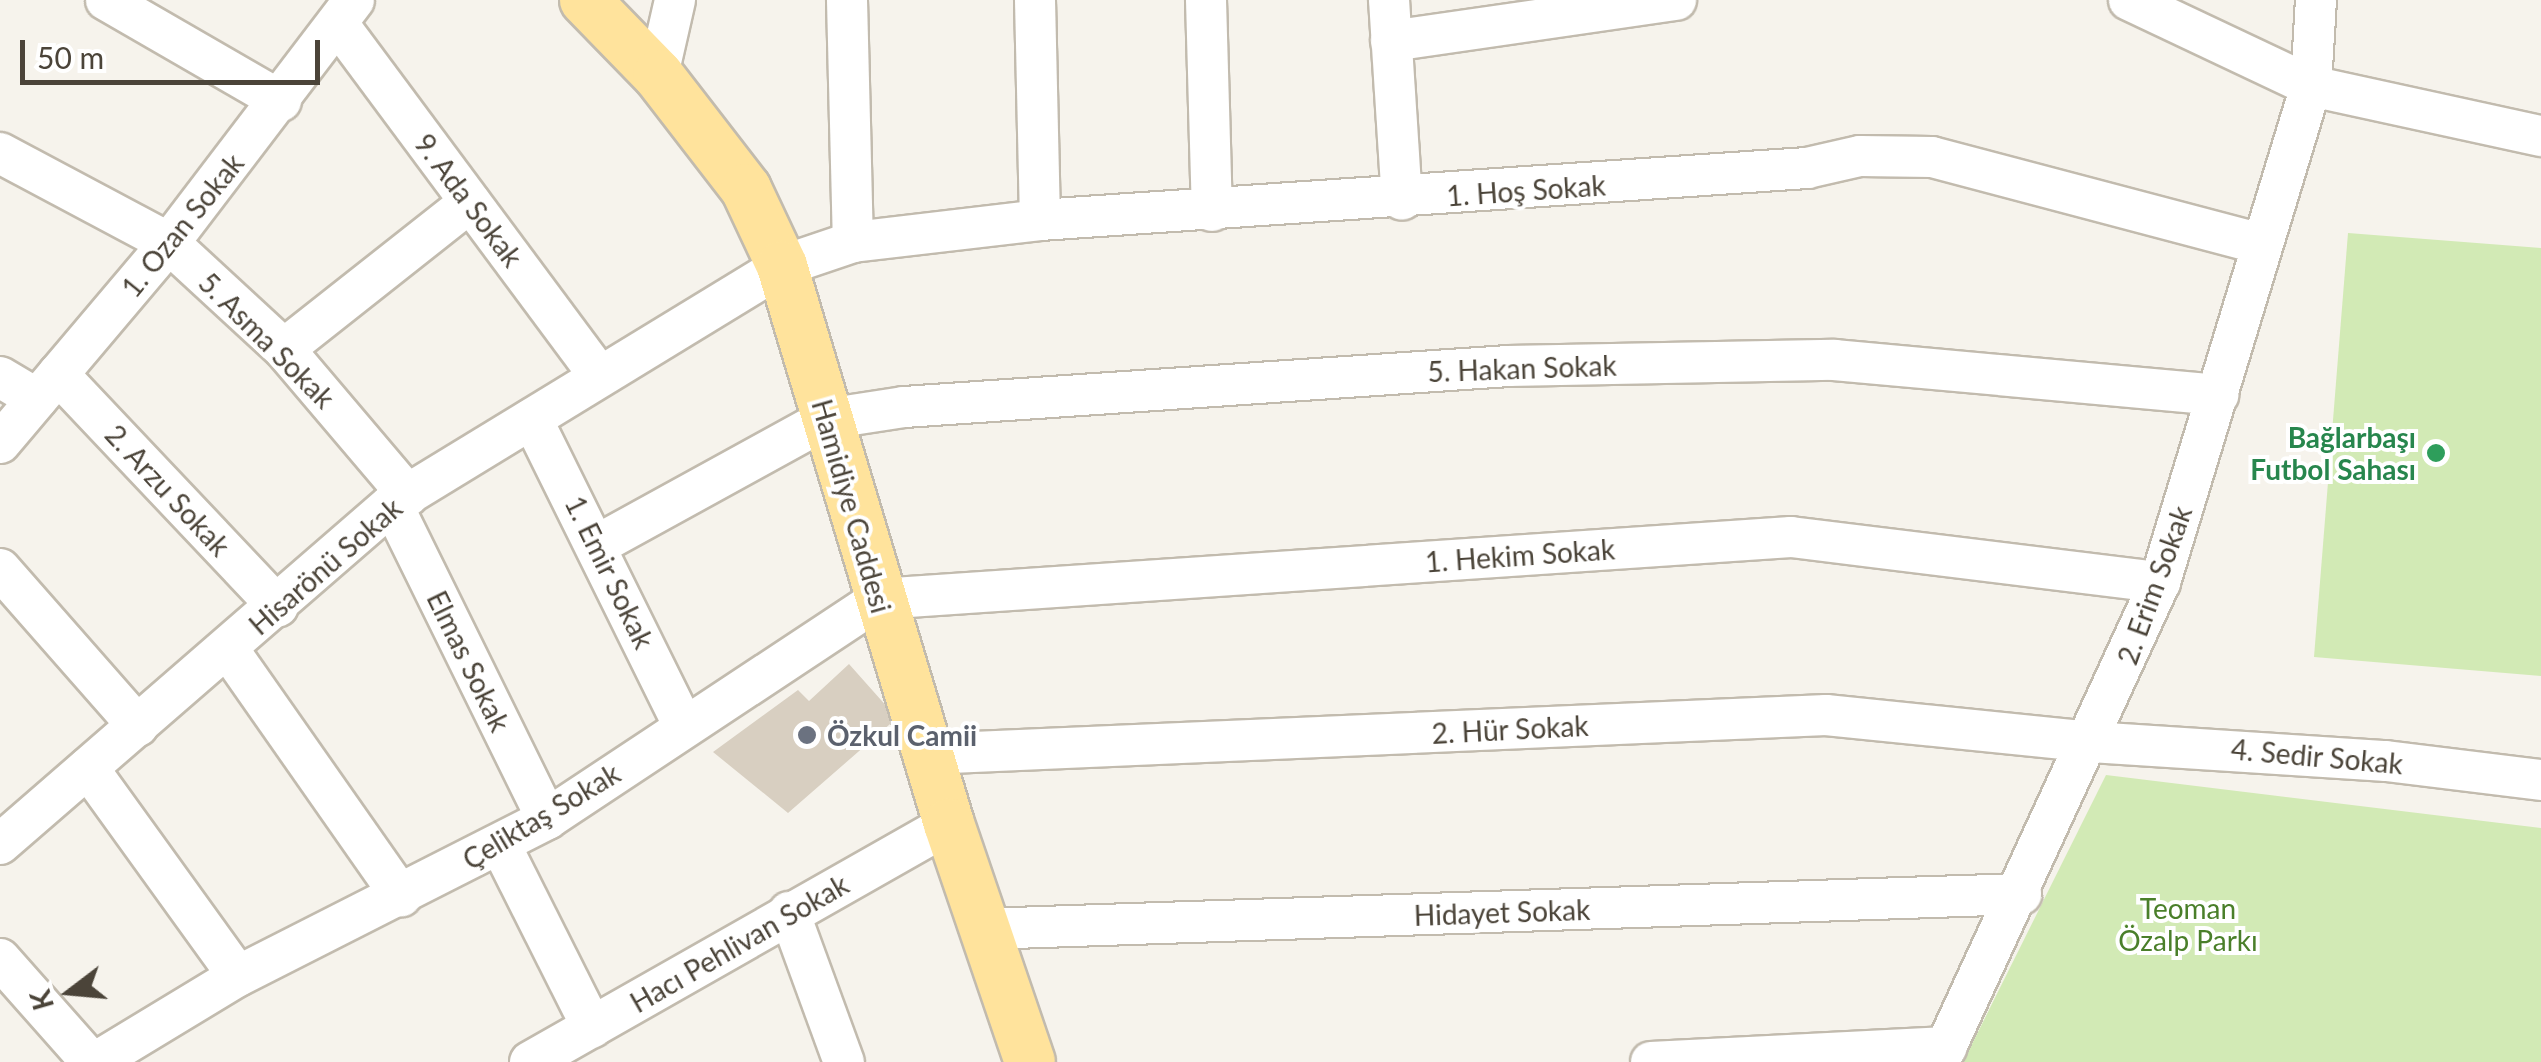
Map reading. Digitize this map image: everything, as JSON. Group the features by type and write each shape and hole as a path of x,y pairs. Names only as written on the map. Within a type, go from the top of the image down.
{"main road":[{"name":"Hamidiye Caddesi","path":"585,0 658,76 746,188 782,266 927,754 1030,1062"}],"street":[{"path":"106,0 281,102"},
{"path":"658,76 675,0"},
{"path":"847,0 853,242"},
{"path":"1034,0 1040,220"},
{"path":"1206,0 1212,211"},
{"path":"1389,0 1402,200"},
{"path":"1392,41 1676,0"},
{"path":"2129,0 2311,86 2541,136"},
{"name":"2. Erim Sokak","path":"1943,1054 2022,894 2160,582 2311,86 2316,0"},
{"name":"1. Ozan Sokak","path":"0,443 169,243 281,102 346,12"},
{"name":"9. Ada Sokak","path":"346,12 470,202 599,376"},
{"name":"5. Asma Sokak","path":"0,153 169,243 284,349 400,499"},
{"name":"1. Hoş Sokak","path":"782,266 853,242 1040,220 1402,200 1807,168 1860,156 1932,157 2262,244"},
{"path":"284,349 470,202"},
{"name":"Hisarönü Sokak","path":"0,844 400,499 782,266"},
{"name":"5. Hakan Sokak","path":"599,544 826,420 904,406 1508,366 1834,360 2218,395"},
{"name":"2. Arzu Sokak","path":"0,377 47,387 278,607"},
{"name":"1. Emir Sokak","path":"532,418 599,544 684,727"},
{"name":"Elmas Sokak","path":"400,499 546,819"},
{"name":"1. Hekim Sokak","path":"879,599 1790,537 2160,582"},
{"path":"0,569 138,726"},
{"name":"Çeliktaş Sokak","path":"93,1062 238,976 501,846 879,599"},
{"path":"228,649 401,896"},
{"name":"2. Hür Sokak","path":"927,754 1826,715 2091,742"},
{"name":"4. Sedir Sokak","path":"2091,742 2386,761 2541,780"},
{"path":"88,768 238,976"},
{"name":"Hacı Pehlivan Sokak","path":"530,1062 949,824"},
{"path":"501,846 592,1027"},
{"name":"Hidayet Sokak","path":"983,929 2022,894"},
{"path":"790,912 844,1062"},
{"path":"0,959 93,1062"},
{"path":"1650,1062 1943,1054"}],"green space":[{"name":"Bağlarbaşı Futbol Sahası","path":"2348,233 2541,248 2541,676 2314,657"},
{"name":"Teoman Özalp Parkı","path":"2106,775 2541,828 2541,1062 1963,1062"}],"building":[{"name":"Özkul Camii","path":"849,664 897,718 788,813 713,752 798,690 809,701"}],"place":[{"name":"Bağlarbaşı Futbol Sahası","path":"2436,453"},
{"name":"Özkul Camii","path":"807,735"}]}
